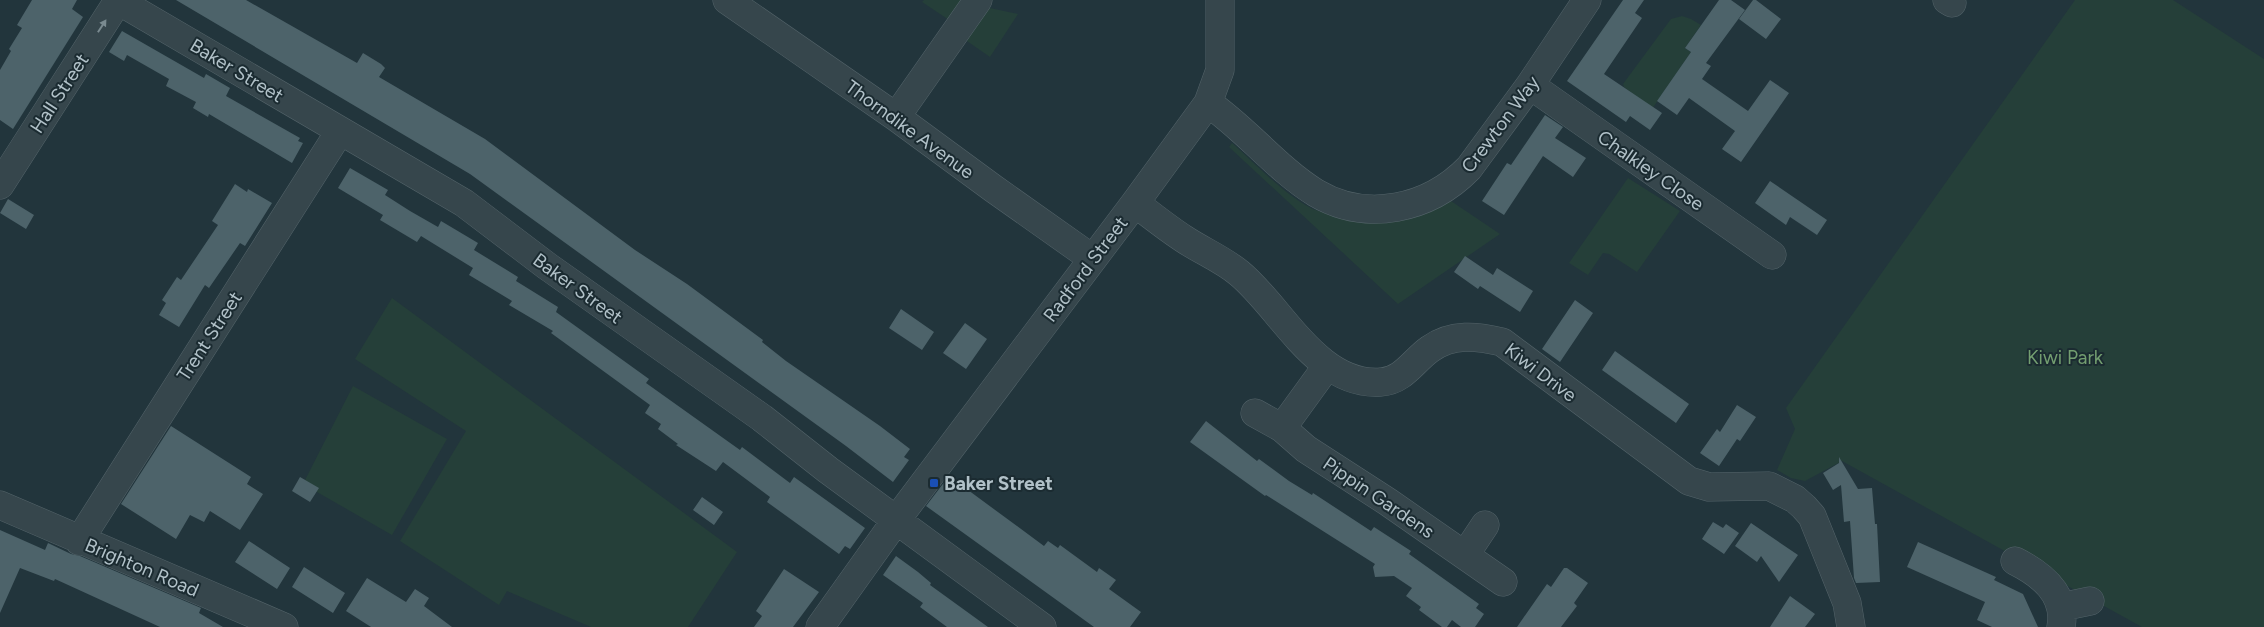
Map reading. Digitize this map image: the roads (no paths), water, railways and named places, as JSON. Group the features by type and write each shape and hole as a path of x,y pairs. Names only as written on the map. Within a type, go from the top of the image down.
{"street":[{"name":"Baker Street","path":"117,0 464,203 547,266 762,418 828,470 1042,627"},
{"name":"Hall Street","path":"0,185 117,0"},
{"name":"Thorndike Avenue","path":"727,0 896,117 1093,259"},
{"path":"896,117 978,0"},
{"name":"Radford Street","path":"820,627 897,519 1208,103 1220,70 1220,0"},
{"name":"Crewton Way","path":"1208,103 1317,193 1362,208 1392,209 1428,197 1458,179 1469,168 1530,85 1587,0"},
{"name":"Chalkley Close","path":"1530,85 1772,255"},
{"name":"Trent Street","path":"79,541 340,131"},
{"name":"Kiwi Drive","path":"1135,203 1178,235 1226,263 1240,274 1271,305 1296,336 1327,366 1358,379 1381,382 1400,375 1430,348 1458,337 1473,336 1502,342 1689,481 1709,487 1768,486 1795,499 1812,516 1847,603 1851,627"},
{"path":"1282,428 1327,366"},
{"name":"Pippin Gardens","path":"1255,413 1282,428 1306,449 1503,582"},
{"name":"Brighton Road","path":"0,505 79,541 284,627"},
{"path":"1465,555 1485,525"},
{"path":"2015,561 2036,572 2047,583 2061,617 2090,601"}],"place":[{"name":"Baker Street","path":"934,483"}],"park label":[{"name":"Kiwi Park","path":"2065,357"}]}
